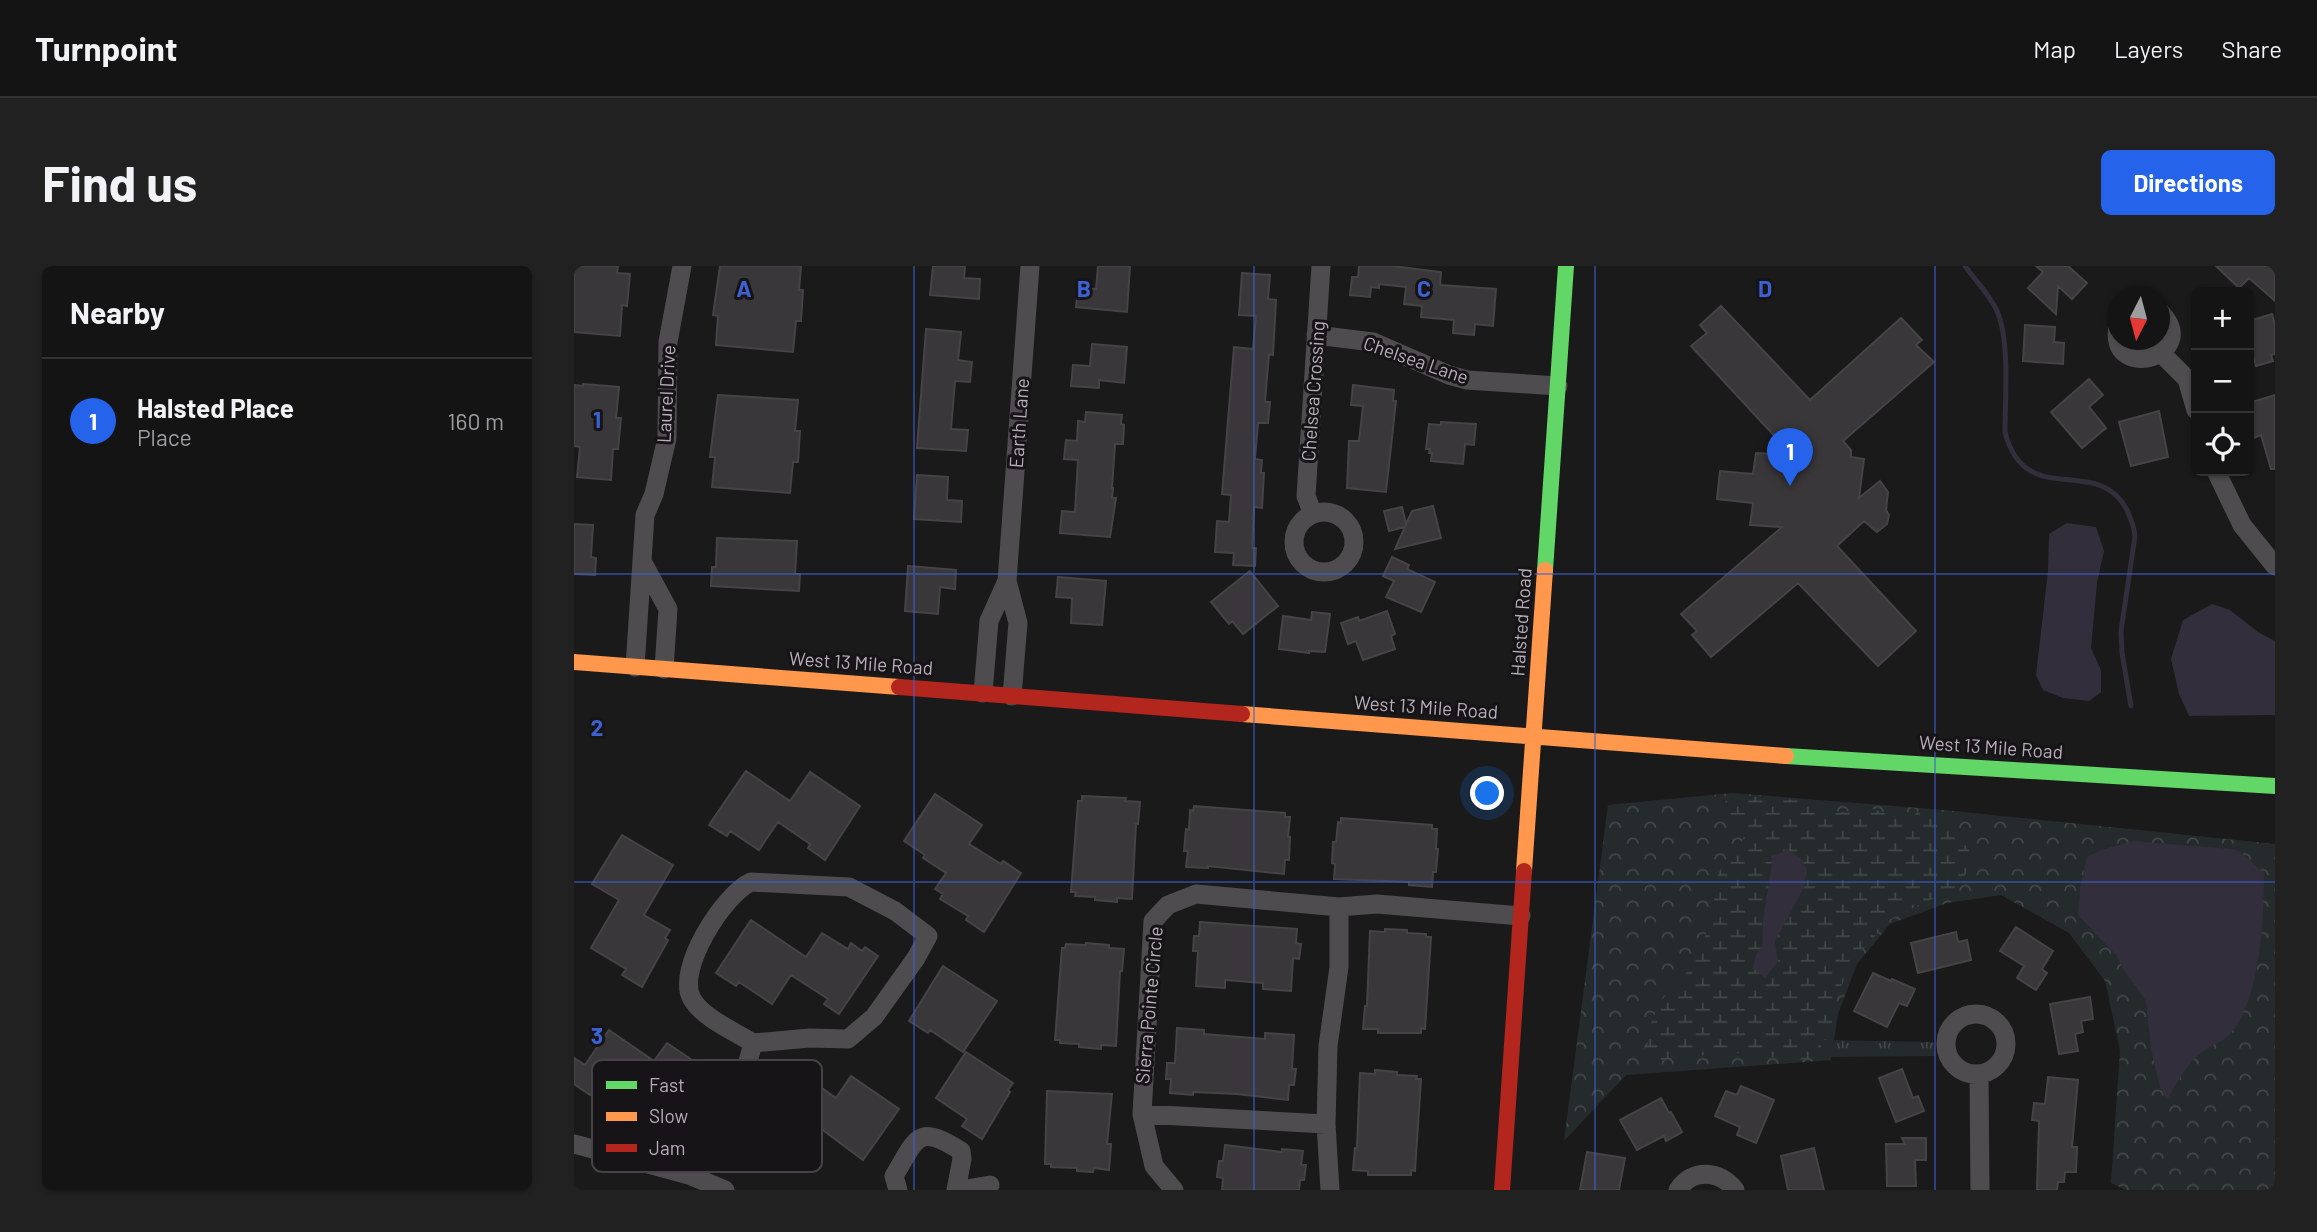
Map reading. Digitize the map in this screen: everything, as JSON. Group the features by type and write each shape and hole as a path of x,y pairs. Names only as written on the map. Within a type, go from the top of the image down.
{"street":[{"name":"Laurel Drive","path":"635,667 645,515 654,494 667,438 668,342 682,266"},
{"name":"Earth Lane","path":"1012,696 1018,623 1007,581 1031,266"},
{"name":"Chelsea Crossing","path":"1313,514 1306,496 1321,266"},
{"name":"Halsted Road","path":"1502,1190 1566,266"},
{"name":"Chelsea Lane","path":"1316,335 1373,342 1449,375 1467,380 1558,386"},
{"path":"2124,350 2126,354 2144,360 2153,358 2164,350"},
{"path":"2161,353 2187,379 2191,393"},
{"path":"2218,476 2242,525 2275,566"},
{"path":"643,563 668,609 664,669"},
{"name":"Earth Lane","path":"983,694 989,621 1007,581"},
{"name":"West 13 Mile Road","path":"574,662 1790,756 2275,786"},
{"path":"751,882 849,887 895,911 928,936 916,958 874,1017 848,1039 810,1038 753,1043 699,1010 687,986 702,939 739,887 751,882"},
{"name":"Sierra Pointe Circle","path":"1174,1190 1154,1166 1142,1114 1153,921 1168,905 1196,894 1339,907 1377,904 1521,916"},
{"path":"1330,1190 1326,1124 1328,1046 1339,967 1339,907"},
{"path":"748,1060 753,1043"},
{"path":"1979,1074 1980,1190"},
{"path":"1142,1114 1326,1124"},
{"path":"898,1190 894,1176 915,1142 922,1136 930,1135 941,1138 961,1151 959,1190 990,1185"},
{"path":"574,1144 592,1149"},
{"path":"677,1172 725,1190"},
{"path":"1678,1190 1688,1179 1699,1174 1710,1174 1721,1177 1735,1190"}],"green space":[{"path":"1732,793 1944,810 2275,844 2275,1190 2126,1190 2111,1183 2120,1050 2105,981 2069,933 2001,895 1947,903 1890,924 1857,964 1838,1014 1831,1060 1626,1075 1564,1141 1608,805"},
{"path":"1733,795 1812,801 1840,812 1873,809 1909,819 1919,811 1932,811 1958,842 1968,847 1972,859 1959,885 1948,894 1924,902 1889,920 1852,962 1836,998 1829,1040 1823,1053 1805,1060 1756,1058 1724,1049 1707,1056 1691,1053 1665,1060 1640,1062 1660,1002 1686,973 1700,949 1715,912 1713,890 1718,874 1726,860 1739,850 1746,829 1727,814 1725,802"},
{"path":"1822,1040 1934,1042 1935,1056 1820,1057"}],"shaded area":[{"path":"2067,523 2096,527 2104,551 2097,583 2091,648 2101,670 2101,692 2089,701 2063,698 2043,690 2036,675 2048,571 2049,534"},
{"path":"2212,604 2230,610 2258,632 2275,641 2275,715 2189,716 2179,694 2171,659 2183,620"},
{"path":"2133,841 2231,849 2239,851 2264,873 2261,935 2248,1002 2229,1035 2193,1060 2167,1100 2160,1088 2151,1049 2146,1001 2116,955 2078,915 2087,857"},
{"path":"1787,849 1801,858 1807,870 1804,887 1775,942 1778,961 1765,978 1753,968 1755,957 1763,944 1763,922 1772,857"}],"building":[{"path":"574,266 618,266 617,273 630,274 627,306 622,305 620,336 574,332"},
{"path":"720,266 801,266 801,321 796,321 793,352 716,345 718,316 713,315"},
{"path":"933,266 965,266 964,278 980,279 979,299 930,295"},
{"path":"1098,266 1130,266 1127,312 1076,307 1078,287 1096,289"},
{"path":"1359,266 1393,266 1441,272 1440,285 1496,289 1493,326 1475,324 1474,335 1453,333 1454,320 1421,317 1422,306 1404,304 1406,287 1379,284 1379,288 1371,287 1370,297 1350,295 1352,277 1358,277"},
{"path":"2036,266 2068,266 2087,283 2072,299 2058,286 2056,314 2028,288 2043,272"},
{"path":"2216,266 2275,266 2275,301 2249,278 2238,287"},
{"path":"1242,273 1270,275 1268,299 1276,300 1273,355 1269,354 1265,402 1270,402 1268,423 1258,423 1255,459 1262,460 1261,473 1264,473 1262,508 1254,507 1252,548 1256,548 1255,566 1233,565 1234,553 1215,552 1217,521 1229,522 1231,495 1222,494 1234,347 1253,349 1256,316 1239,315"},
{"path":"1721,306 1810,400 1901,318 1922,340 1916,345 1934,362 1843,441 1851,450 1851,457 1864,459 1859,498 1880,481 1888,492 1886,510 1889,515 1887,524 1877,532 1864,521 1837,546 1916,631 1878,666 1798,583 1711,657 1692,635 1697,631 1681,614 1782,527 1750,525 1753,503 1717,499 1720,471 1753,474 1756,453 1792,455 1691,346 1707,333 1700,325"},
{"path":"2272,314 2275,325 2275,354 2271,355 2273,361 2256,366 2254,359 2254,319"},
{"path":"2025,325 2055,327 2054,342 2064,343 2063,364 2023,361"},
{"path":"926,329 961,332 958,360 972,362 970,382 955,381 951,429 968,430 966,451 917,448"},
{"path":"1092,344 1127,347 1124,383 1099,380 1099,388 1071,386 1073,365 1090,366"},
{"path":"2089,379 2103,395 2089,407 2106,428 2082,448 2051,412"},
{"path":"574,385 619,387 616,418 621,418 618,449 613,449 611,480 577,477 580,447 574,446"},
{"path":"1353,385 1394,390 1393,401 1396,401 1386,492 1347,488 1349,441 1359,441 1363,406 1351,405"},
{"path":"718,395 798,400 795,431 800,431 798,462 793,462 790,493 712,487 715,457 710,457"},
{"path":"2275,395 2275,469 2271,469 2261,435 2254,438 2254,401"},
{"path":"2159,411 2168,457 2131,466 2119,422"},
{"path":"1086,412 1122,415 1121,424 1124,425 1123,444 1115,444 1112,498 1116,498 1110,537 1060,533 1062,511 1075,512 1078,460 1064,459 1066,440 1077,441 1078,421 1085,422"},
{"path":"1441,422 1476,424 1474,445 1465,444 1463,464 1431,461 1432,453 1429,453 1430,449 1426,449 1429,424 1441,425"},
{"path":"917,475 948,477 947,500 962,501 961,522 914,519"},
{"path":"1433,506 1441,538 1395,549 1405,527 1389,531 1384,511 1402,507 1406,524 1412,511"},
{"path":"574,524 593,525 591,557 596,558 595,575 574,574"},
{"path":"717,538 797,541 795,574 800,574 799,591 711,586 712,567 716,567"},
{"path":"1392,557 1409,565 1407,569 1435,582 1421,612 1386,597 1394,581 1383,576"},
{"path":"908,566 956,570 955,589 940,587 938,614 905,611"},
{"path":"1250,571 1278,606 1243,634 1232,621 1229,624 1211,602"},
{"path":"1058,577 1106,581 1102,625 1071,623 1072,598 1056,597"},
{"path":"1387,611 1395,634 1391,636 1395,649 1363,660 1356,641 1348,644 1341,623 1358,617 1359,621"},
{"path":"1312,612 1330,614 1325,652 1279,649 1283,616 1311,620"},
{"path":"746,771 790,801 810,772 860,806 825,860 808,848 810,844 778,822 759,850 730,831 727,836 709,825"},
{"path":"935,794 982,825 969,844 1021,873 984,932 966,920 968,916 940,899 943,894 935,889 946,873 904,841"},
{"path":"1082,796 1126,798 1125,801 1140,802 1136,824 1132,899 1117,898 1117,902 1095,900 1095,897 1075,896 1076,892 1071,892 1078,801 1082,801"},
{"path":"1194,806 1285,813 1285,817 1290,817 1290,837 1289,860 1285,860 1284,874 1208,866 1186,867 1186,829 1189,830 1190,810 1193,811"},
{"path":"1341,818 1432,825 1432,829 1437,829 1438,849 1432,887 1409,885 1409,882 1334,879 1333,842 1336,842 1338,822 1341,823"},
{"path":"622,835 673,865 644,915 670,930 665,938 668,940 642,987 622,975 626,969 591,948 619,900 592,884"},
{"path":"751,920 806,957 822,933 848,949 851,943 862,951 865,947 878,956 839,1014 824,1004 828,999 791,975 772,1004 739,982 736,986 716,973"},
{"path":"1200,922 1297,929 1296,943 1301,944 1299,959 1293,958 1291,991 1263,989 1263,983 1225,980 1225,988 1196,986 1198,951 1193,951 1194,936 1199,936"},
{"path":"2016,927 2053,951 2042,969 2047,973 2036,990 2017,978 2024,966 2000,951"},
{"path":"1385,929 1407,930 1407,933 1426,934 1426,937 1431,937 1425,1029 1421,1028 1421,1033 1378,1033 1378,1029 1363,1029 1367,1006 1370,931 1385,932"},
{"path":"1956,932 1958,942 1967,940 1971,960 1918,973 1911,943"},
{"path":"1086,943 1124,949 1120,971 1116,1046 1101,1045 1101,1049 1079,1047 1079,1044 1060,1043 1060,1040 1055,1040 1062,948 1065,948 1066,944"},
{"path":"943,966 997,1001 963,1052 930,1030 928,1033 909,1021"},
{"path":"1873,973 1915,989 1907,1006 1899,1003 1887,1027 1854,1011"},
{"path":"2090,997 2093,1019 2081,1021 2083,1032 2075,1034 2078,1051 2059,1054 2050,1004"},
{"path":"1177,1028 1204,1030 1204,1034 1265,1039 1265,1033 1294,1035 1292,1069 1296,1069 1294,1085 1289,1085 1288,1100 1237,1094 1170,1093 1171,1079 1166,1079 1167,1063 1175,1063"},
{"path":"609,1030 653,1060 592,1060 590,1095 574,1084 574,1058 585,1065"},
{"path":"667,1043 692,1060 655,1060"},
{"path":"966,1052 1013,1083 982,1139 962,1126 967,1119 936,1098"},
{"path":"1902,1069 1913,1098 1918,1096 1924,1111 1896,1122 1879,1078"},
{"path":"1375,1070 1397,1072 1397,1075 1417,1076 1416,1079 1421,1079 1415,1171 1411,1170 1411,1175 1368,1175 1368,1171 1353,1170 1357,1148 1360,1073 1375,1074"},
{"path":"851,1076 899,1109 863,1160 822,1129 822,1088 836,1098"},
{"path":"2048,1077 2078,1080 2072,1147 2077,1147 2076,1172 2065,1172 2064,1182 2058,1182 2057,1190 2037,1190 2039,1121 2032,1120 2034,1103 2045,1104"},
{"path":"1741,1086 1774,1100 1756,1143 1737,1135 1740,1127 1715,1116 1726,1091 1737,1095"},
{"path":"1047,1091 1112,1094 1107,1144 1111,1144 1109,1170 1094,1168 1093,1172 1077,1171 1077,1168 1051,1167 1051,1164 1045,1164"},
{"path":"1661,1098 1682,1132 1666,1141 1664,1136 1637,1150 1620,1120"},
{"path":"1902,1138 1926,1138 1926,1160 1915,1160 1916,1186 1887,1186 1886,1144 1905,1144"},
{"path":"1225,1145 1282,1152 1282,1149 1303,1151 1301,1165 1306,1165 1304,1180 1300,1180 1299,1190 1222,1190 1223,1178 1217,1177"},
{"path":"1814,1148 1824,1190 1788,1190 1781,1156"},
{"path":"1587,1152 1625,1158 1619,1190 1580,1190"}],"waterway":[{"path":"1965,266 1990,299 2001,323 2006,370 2005,432 2015,456 2028,470 2045,476 2099,485 2114,494 2127,510 2131,520 2135,536 2121,631 2131,706"}],"traffic: fast":[{"path":"1545,570 1566,266"},
{"path":"1786,756 2275,786"}],"traffic: slow":[{"path":"1524,871 1545,570"},
{"path":"574,662 899,687"},
{"path":"1242,714 1786,756"}],"traffic: jam":[{"path":"899,687 1242,714"},
{"path":"1502,1190 1524,871"}],"place":[{"name":"Halsted Place","path":"1790,486"}]}
